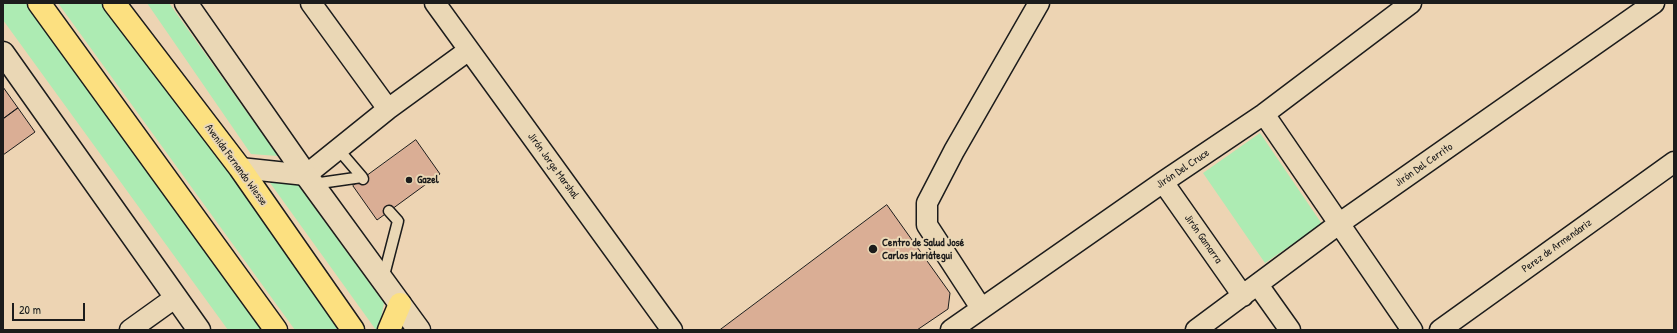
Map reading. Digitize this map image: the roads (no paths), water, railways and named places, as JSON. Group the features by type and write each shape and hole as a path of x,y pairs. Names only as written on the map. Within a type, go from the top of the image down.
{"main road":[{"path":"39,3 276,330"},
{"name":"Avenida Fernando Wiesse","path":"114,3 240,168 353,330"},
{"path":"186,3 309,179 419,330"},
{"path":"3,54 176,297 193,327"},
{"path":"389,330 400,304"}],"street":[{"path":"312,3 388,109"},
{"name":"Jirón Jorge Marshal","path":"434,3 672,330"},
{"path":"981,308 927,225 927,203 954,150 1038,3"},
{"name":"Jirón Del Cruce","path":"951,330 1163,182 1264,114 1411,3"},
{"name":"Jirón Del Cerrito","path":"1196,330 1340,223 1654,3"},
{"path":"240,168 309,179 338,149 388,109 469,50"},
{"path":"1264,114 1412,330"},
{"name":"Perez de Armendariz","path":"1440,330 1674,162"},
{"name":"Jirón Gamarra","path":"1163,182 1251,290 1290,330"},
{"path":"130,330 176,297"}],"lane":[{"path":"309,179 363,178 338,149"},
{"path":"383,281 398,221 389,211"}],"place":[{"name":"Gazel","path":"409,180"},
{"name":"Centro de Salud José Carlos Mariátegui","path":"873,249"}]}
